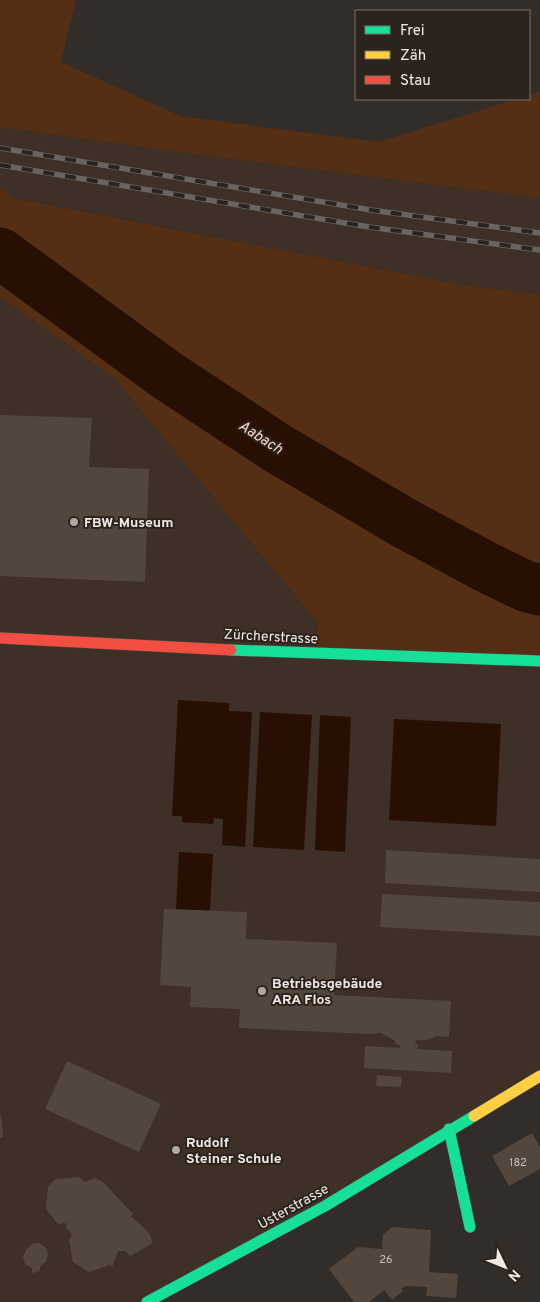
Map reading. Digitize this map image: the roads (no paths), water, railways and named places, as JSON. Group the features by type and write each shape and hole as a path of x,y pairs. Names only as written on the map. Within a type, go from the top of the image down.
{"main road":[{"name":"Zürcherstrasse","path":"0,638 314,654 540,661"},
{"name":"Usterstrasse","path":"147,1302 325,1206 449,1129 540,1076"},
{"path":"449,1129 470,1227"}],"waterway":[{"name":"Aabach","path":"0,253 165,374 277,448 406,524 488,568 525,586 540,590"}],"railway":[{"path":"0,148 371,210 540,233"},
{"path":"0,165 369,227 540,250"}],"place":[{"name":"FBW-Museum","path":"74,522"},
{"name":"Betriebsgebäude ARA Flos","path":"262,991"},
{"name":"Rudolf Steiner Schule","path":"176,1150"}]}
